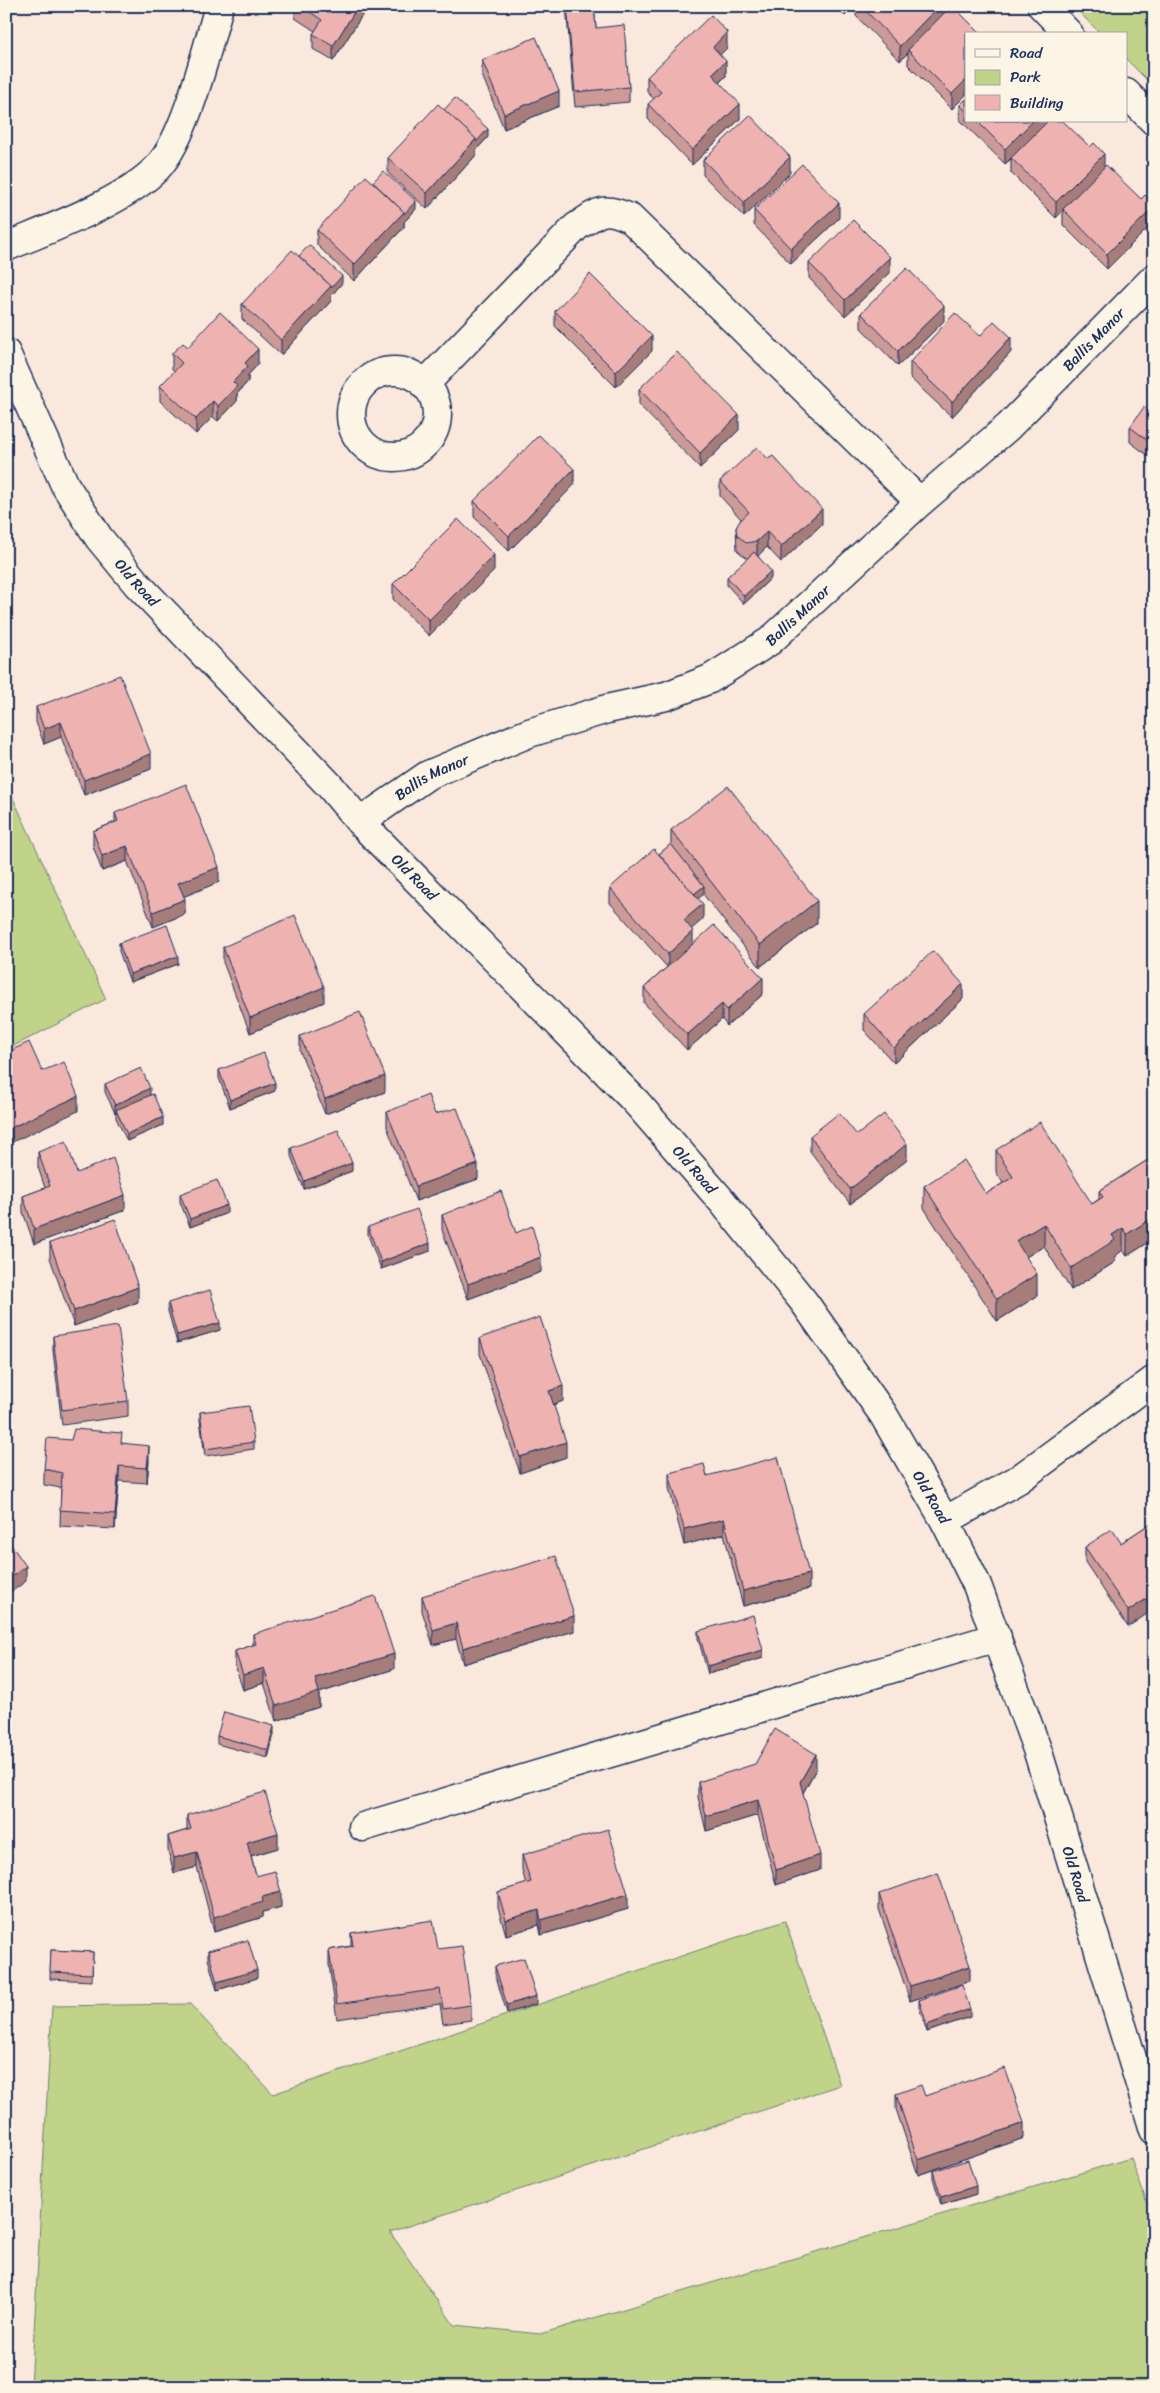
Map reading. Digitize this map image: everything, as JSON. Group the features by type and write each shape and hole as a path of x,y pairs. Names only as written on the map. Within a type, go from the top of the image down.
{"street":[{"path":"6,246 128,192 158,168 174,142 192,100 219,6"},
{"path":"1042,6 1067,32"},
{"path":"1128,95 1154,121"},
{"path":"424,385 576,227 597,213 612,210 630,218 920,502"},
{"name":"Ballis Manor","path":"360,822 428,775 529,733 607,709 666,696 710,679 770,641 920,502 1008,427 1154,278"},
{"name":"Old Road","path":"6,353 65,485 99,538 137,584 330,786 360,822 636,1102 804,1302 883,1414 945,1521 977,1585 997,1637 1038,1752 1154,2130"},
{"path":"945,1521 1019,1479 1154,1380"},
{"path":"363,1827 997,1637"}],"green space":[{"path":"1073,6 1154,6 1154,87 1128,61 1128,32 1099,32"},
{"path":"6,783 106,999 6,1050"},
{"path":"785,1921 840,2085 390,2232 454,2325 540,2334 1131,2158 1154,2223 1154,2387 31,2387 52,2006 190,2004 273,2094"}],"building":[{"path":"301,6 358,6 333,46 313,34 322,20"},
{"path":"567,6 594,6 596,28 624,25 629,87 575,92"},
{"path":"861,6 939,6 900,46"},
{"path":"951,6 979,32 965,32 965,81 952,94 908,50"},
{"path":"711,15 727,32 713,47 726,61 712,74 740,104 692,150 648,104 661,92 647,77"},
{"path":"536,37 559,91 504,114 482,60"},
{"path":"455,98 488,129 476,142 476,139 444,110"},
{"path":"965,100 965,110 960,105"},
{"path":"438,104 476,139 427,193 388,158"},
{"path":"750,115 790,157 744,202 703,160"},
{"path":"978,122 1032,122 1005,149"},
{"path":"1047,122 1064,122 1090,147 1094,143 1104,154 1056,202 1011,158"},
{"path":"802,164 839,203 791,249 754,210"},
{"path":"1106,165 1141,199 1145,195 1154,204 1154,207 1107,254 1063,209"},
{"path":"383,171 416,201 404,214 373,182"},
{"path":"366,176 404,212 354,265 317,230"},
{"path":"853,220 890,257 845,300 809,263"},
{"path":"309,245 342,276 331,288 299,256"},
{"path":"292,250 331,286 281,340 242,304"},
{"path":"907,268 944,306 898,351 861,313"},
{"path":"590,274 652,336 616,372 555,311"},
{"path":"220,312 258,349 245,363 248,366 233,382 237,386 218,406 213,401 196,419 160,386 182,363 172,353 183,343 188,347"},
{"path":"955,313 980,336 994,321 1011,337 952,402 910,362"},
{"path":"677,352 739,415 700,453 639,389"},
{"path":"1144,407 1154,415 1154,445 1130,427"},
{"path":"539,435 574,469 509,536 474,501"},
{"path":"757,447 768,459 773,456 822,509 781,547 767,532 757,541 746,543 737,535 736,528 739,522 749,512 720,481"},
{"path":"458,519 494,555 429,620 393,584"},
{"path":"754,552 771,571 744,596 727,577"},
{"path":"120,675 151,754 84,780 61,722 44,729 36,707"},
{"path":"186,784 219,867 178,883 185,899 153,912 127,846 102,856 93,831 118,821 115,813"},
{"path":"728,786 817,901 760,945 671,830"},
{"path":"671,844 704,886 694,894 659,854"},
{"path":"654,849 703,904 684,920 693,931 668,954 610,888"},
{"path":"295,915 324,987 250,1018 223,947"},
{"path":"167,925 178,956 130,974 119,943"},
{"path":"714,925 763,978 727,1010 722,1004 687,1035 644,988"},
{"path":"933,951 963,984 894,1048 864,1014"},
{"path":"360,1012 385,1076 325,1099 300,1036"},
{"path":"29,1042 42,1071 64,1062 78,1096 6,1130 6,1053"},
{"path":"264,1053 275,1083 230,1100 219,1070"},
{"path":"141,1068 150,1088 115,1105 105,1084"},
{"path":"153,1094 163,1117 127,1134 116,1110"},
{"path":"428,1095 435,1114 457,1108 478,1164 416,1186 387,1112"},
{"path":"839,1113 857,1135 884,1114 907,1144 850,1189 810,1136"},
{"path":"1040,1122 1092,1204 1103,1197 1099,1191 1154,1156 1154,1217 1127,1234 1123,1228 1112,1235 1115,1240 1071,1268 1044,1224 1016,1241 1037,1274 997,1299 924,1186 964,1160 986,1194 1013,1177 996,1150"},
{"path":"338,1130 352,1163 304,1181 291,1148"},
{"path":"66,1141 77,1173 113,1158 125,1195 34,1229 23,1196 50,1186 38,1152"},
{"path":"217,1180 227,1205 190,1219 180,1194"},
{"path":"501,1191 516,1233 532,1226 541,1257 468,1284 442,1215"},
{"path":"417,1209 430,1243 381,1262 368,1227"},
{"path":"115,1219 138,1287 74,1311 50,1243"},
{"path":"210,1290 220,1323 177,1335 168,1303"},
{"path":"540,1317 563,1386 549,1391 566,1442 520,1457 480,1338"},
{"path":"118,1326 128,1401 62,1410 53,1336"},
{"path":"249,1406 254,1442 205,1449 200,1412"},
{"path":"74,1429 122,1433 121,1443 149,1446 147,1468 119,1466 115,1514 60,1510 62,1473 44,1469 47,1438 71,1440"},
{"path":"778,1457 809,1574 743,1591 724,1519 684,1529 669,1473 704,1464 707,1476"},
{"path":"1154,1521 1154,1594 1128,1611 1085,1547 1112,1529 1121,1543"},
{"path":"6,1538 26,1566 6,1581"},
{"path":"556,1556 574,1616 463,1648 456,1623 433,1630 422,1596"},
{"path":"375,1596 394,1654 315,1678 319,1692 276,1706 264,1668 243,1675 235,1651 256,1644 253,1634"},
{"path":"753,1615 763,1650 708,1666 698,1631"},
{"path":"224,1712 274,1726 268,1750 217,1736"},
{"path":"775,1729 816,1754 800,1782 820,1855 776,1870 758,1800 706,1816 698,1782 755,1764"},
{"path":"265,1792 278,1833 247,1842 256,1876 275,1871 281,1892 262,1897 263,1902 214,1917 197,1852 174,1858 168,1836 191,1829 187,1815"},
{"path":"608,1829 628,1894 541,1920 539,1910 506,1920 498,1892 531,1882 522,1855"},
{"path":"938,1873 970,1966 910,1986 879,1894"},
{"path":"433,1920 438,1949 462,1946 471,2005 443,2009 440,1989 337,2004 329,1950 353,1946 351,1933"},
{"path":"248,1940 257,1970 217,1982 208,1951"},
{"path":"51,1950 93,1952 92,1974 50,1972"},
{"path":"524,1958 536,1996 507,2005 495,1966"},
{"path":"962,1985 970,2009 927,2025 919,2000"},
{"path":"1005,2068 1024,2123 918,2160 896,2094 921,2085 925,2096"},
{"path":"968,2160 976,2186 941,2197 933,2171"}]}
